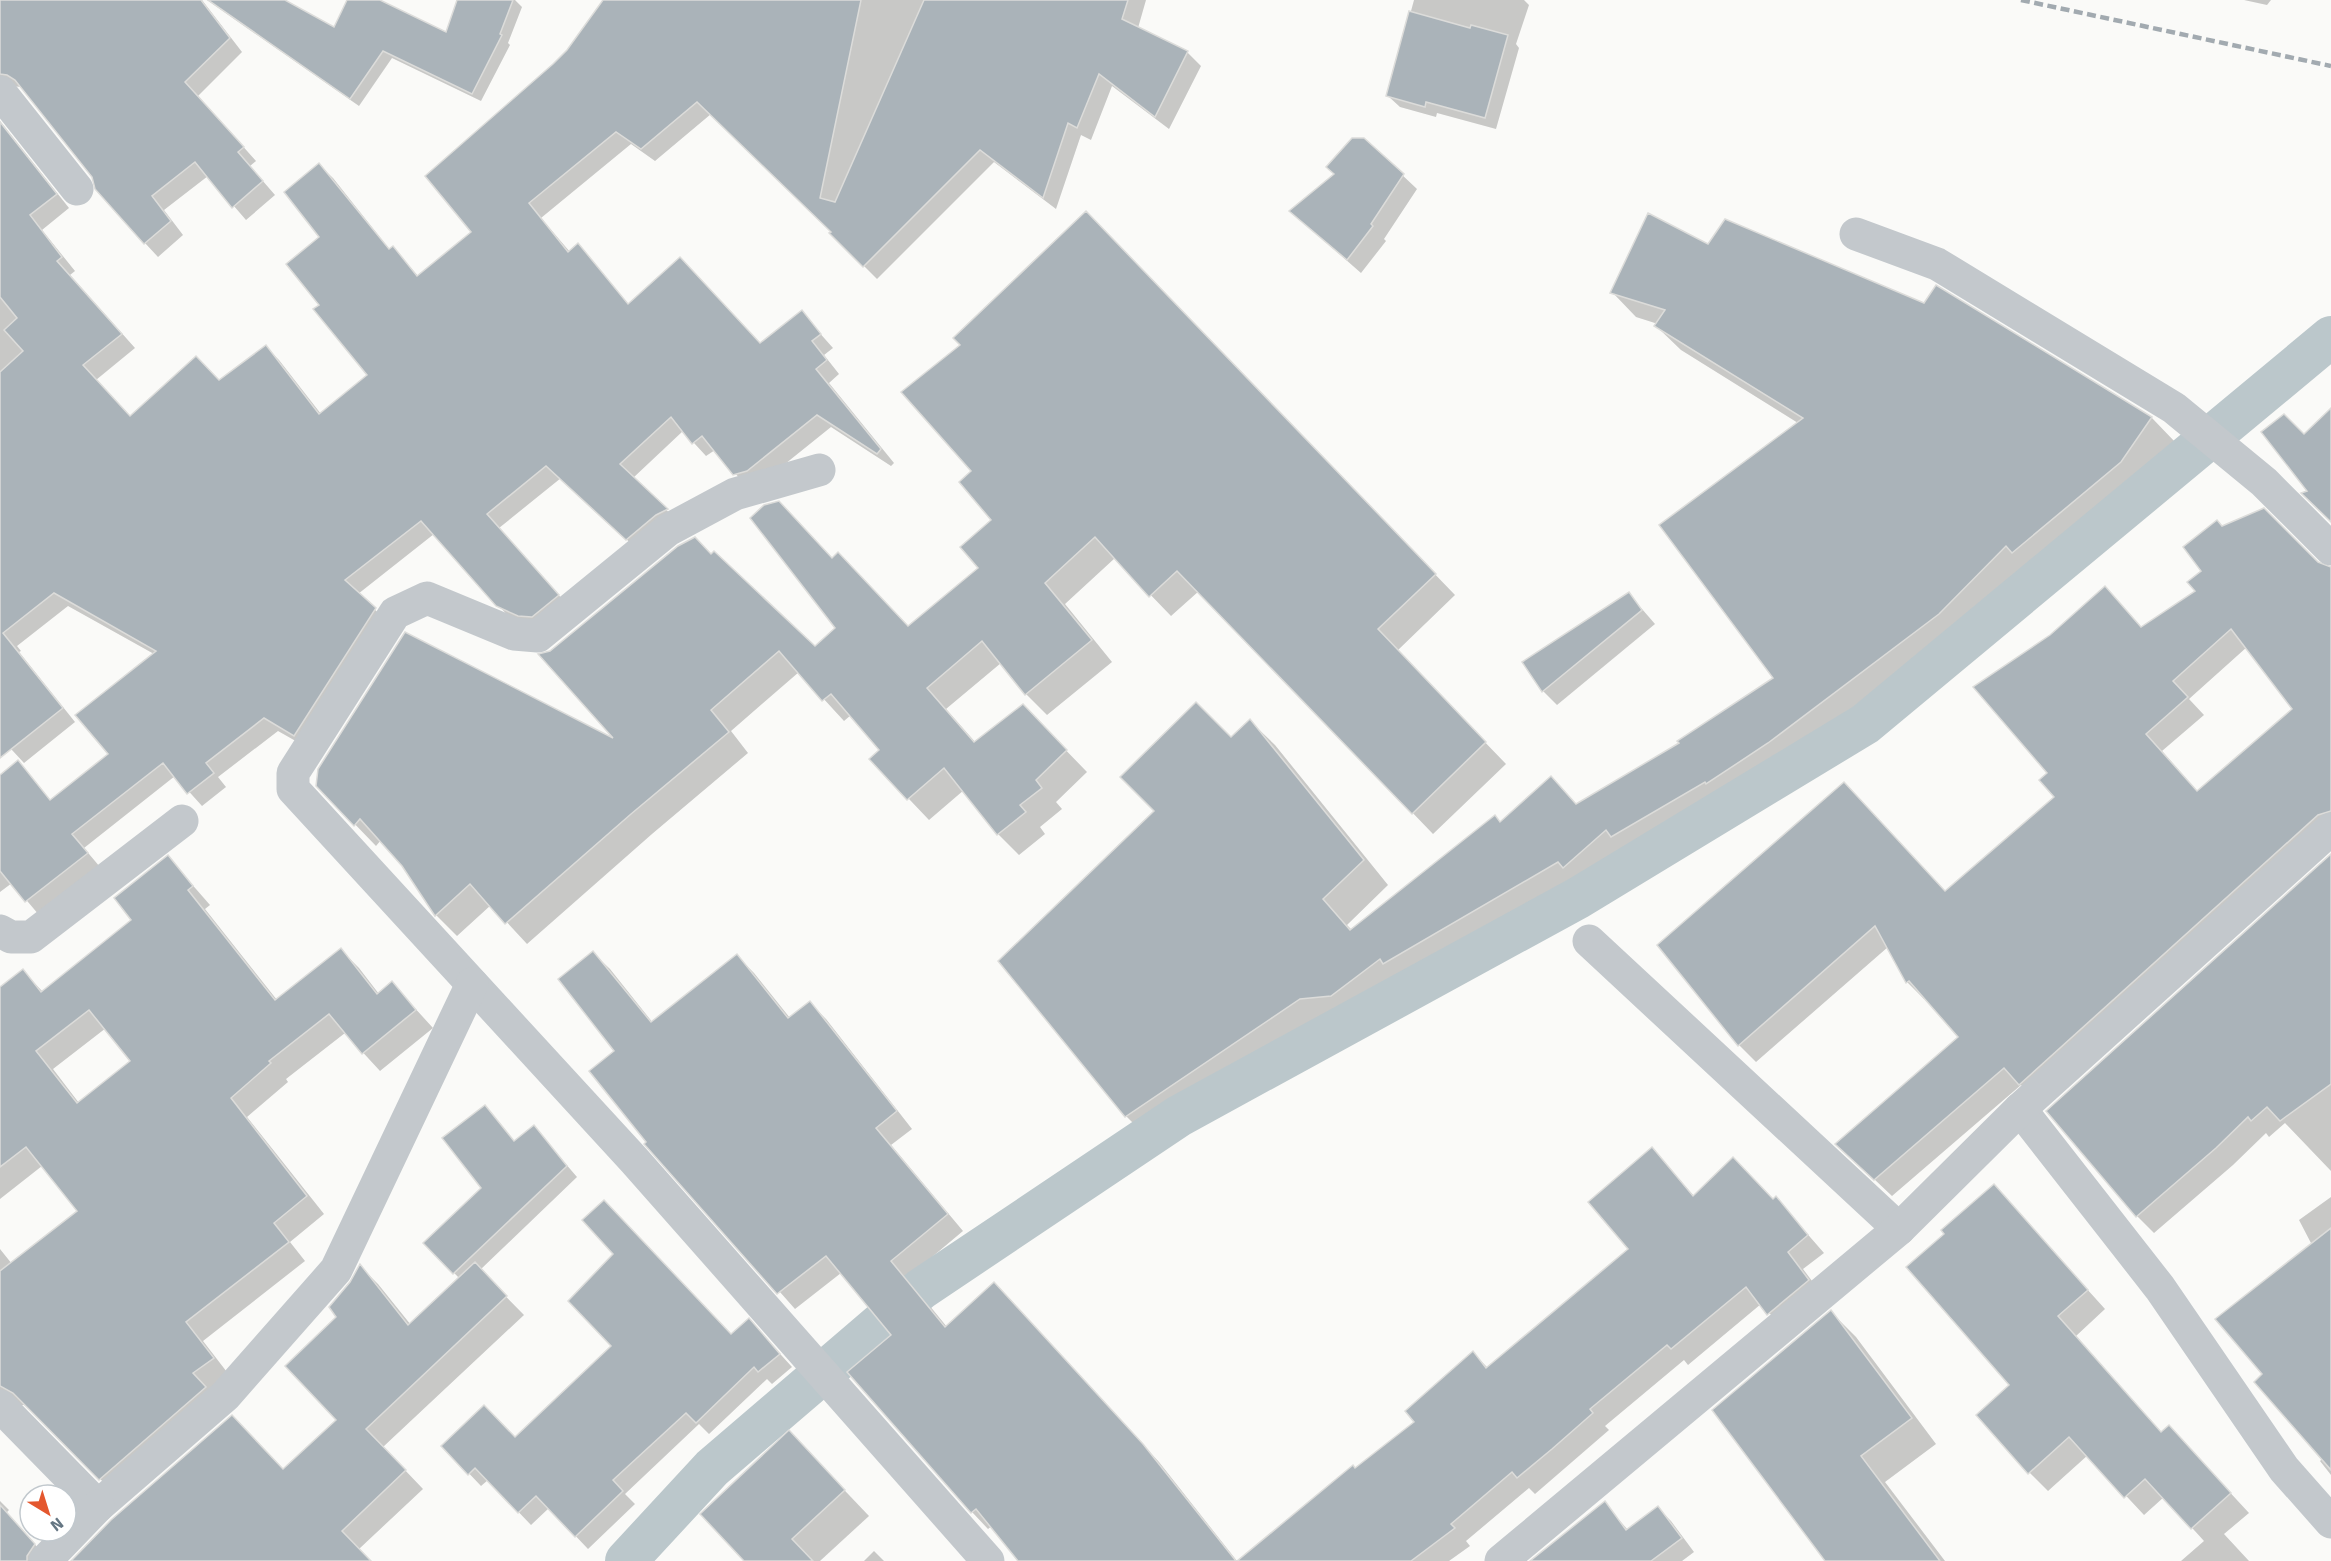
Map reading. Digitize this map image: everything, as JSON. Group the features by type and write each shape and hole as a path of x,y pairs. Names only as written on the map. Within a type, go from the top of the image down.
{"street":[{"path":"0,92 77,189"},
{"path":"1856,234 1936,264 2174,408 2264,482 2331,549"},
{"path":"819,470 735,494 668,530 538,636 514,634 427,598 395,613 293,773 293,789 634,1160 988,1561"},
{"path":"0,932 11,937 31,937 182,821"},
{"path":"1501,1561 1899,1229 2020,1109 2331,828"},
{"path":"1588,941 1899,1229"},
{"path":"45,1561 98,1506 225,1396 336,1270 472,984"},
{"path":"2020,1109 2160,1288 2284,1469 2331,1522"},
{"path":"0,1406 98,1506"}],"building":[{"path":"0,0 201,0 230,38 185,82 244,147 238,152 263,181 232,208 195,162 152,196 171,221 144,244 95,189 92,177 15,80 0,74"},
{"path":"208,0 285,0 334,27 347,0 380,0 446,32 457,0 513,0 500,34 502,35 472,94 383,51 350,99"},
{"path":"603,0 861,0 820,198 835,202 924,0 1128,0 1122,19 1188,51 1155,117 1099,74 1077,128 1068,123 1043,198 980,150 863,267 829,233 831,232 697,102 641,149 616,132 529,203 568,252 578,243 628,304 680,257 760,343 802,310 821,334 812,341 827,360 816,369 881,449 877,454 817,415 747,471 733,475 702,436 692,444 671,417 620,464 668,509 656,515 626,540 546,466 487,514 559,595 532,617 518,616 496,606 421,521 345,580 376,608 294,736 264,718 206,763 214,773 187,794 163,763 72,834 88,853 25,902 0,871 0,775 18,760 50,800 108,754 75,715 156,651 54,593 3,633 63,708 0,758 0,372 23,351 4,330 17,318 0,297 0,122 57,194 30,215 62,257 57,261 122,334 83,365 130,416 196,356 219,380 266,345 319,414 367,375 313,309 319,305 286,264 319,237 284,192 319,163 389,249 393,246 417,276 471,232 425,176 553,64 567,50"},
{"path":"1409,11 1470,28 1471,25 1508,35 1485,118 1426,102 1425,107 1386,96"},
{"path":"1352,138 1364,138 1404,174 1371,224 1373,226 1347,260 1289,211 1334,174 1326,167"},
{"path":"1086,211 1436,574 1378,629 1486,742 1412,814 1177,571 1149,597 1095,537 1045,583 1092,640 1025,695 982,641 927,688 974,742 1023,704 1067,750 1036,780 1042,788 1020,805 1026,812 997,835 944,768 907,800 869,759 879,750 831,694 822,701 779,651 711,710 729,732 505,924 470,884 435,916 402,866 360,819 354,826 316,786 318,769 405,632 613,738 538,654 550,651 678,546 695,537 711,554 714,551 815,646 835,628 750,518 764,505 779,501 832,558 838,552 908,626 978,568 960,547 991,520 959,482 971,471 901,392 960,345 953,338"},
{"path":"1648,213 1708,244 1725,219 1924,303 1936,285 2152,417 2121,462 2012,553 2006,546 1939,614 1768,743 1706,784 1705,782 1611,837 1606,830 1563,868 1558,862 1383,964 1380,959 1331,996 1300,999 1125,1117 998,961 1154,811 1120,777 1196,702 1231,737 1250,719 1364,860 1323,899 1350,930 1495,815 1500,822 1551,776 1576,804 1679,743 1677,741 1773,678 1659,525 1803,418 1654,326 1665,310 1610,293"},
{"path":"2331,408 2331,522 2301,493 2307,491 2261,432 2284,414 2304,434"},
{"path":"2264,508 2318,562 2331,567 2331,811 2318,815 2019,1085 2004,1068 1874,1180 1835,1144 1958,1037 1909,981 1906,983 1875,926 1738,1046 1657,945 1844,782 1945,891 2054,797 2039,780 2047,773 1973,687 2050,635 2105,586 2141,627 2195,591 2187,582 2201,571 2183,547 2217,520 2222,526","holes":["2231,629 2292,709 2197,791 2146,734 2188,697 2173,681"]},
{"path":"1629,592 1642,610 1542,692 1522,662"},
{"path":"2331,854 2331,1084 2280,1121 2267,1107 2251,1121 2248,1117 2216,1148 2136,1217 2046,1111"},
{"path":"168,855 193,886 188,890 275,1000 341,948 377,994 392,981 416,1010 362,1054 329,1014 269,1061 271,1063 231,1098 307,1196 274,1223 289,1242 186,1322 214,1358 193,1373 206,1387 99,1480 13,1393 0,1386 0,1271 77,1211 26,1147 0,1167 0,987 23,969 41,992 131,920 114,898","holes":["89,1010 130,1061 77,1103 36,1051"]},
{"path":"593,951 651,1022 737,954 788,1018 810,1001 897,1111 876,1128 948,1214 891,1261 945,1327 994,1282 1143,1444 1236,1561 1018,1561 976,1509 971,1513 847,1372 891,1335 826,1256 777,1294 644,1144 646,1142 589,1071 614,1051 558,979"},
{"path":"485,1105 514,1141 534,1125 567,1166 453,1274 423,1243 481,1188 442,1138"},
{"path":"1652,1147 1693,1196 1733,1157 1773,1199 1776,1196 1808,1235 1788,1252 1809,1280 1767,1315 1746,1287 1671,1349 1667,1345 1590,1409 1593,1413 1552,1449 1517,1478 1512,1472 1451,1524 1455,1528 1411,1561 1237,1561 1353,1465 1355,1468 1414,1422 1405,1411 1473,1351 1486,1368 1628,1249 1588,1202"},
{"path":"1994,1184 2088,1290 2058,1316 2161,1432 2169,1425 2231,1493 2191,1529 2145,1479 2124,1498 2069,1437 2028,1474 1976,1415 2009,1385 1906,1267 1944,1234 1941,1230"},
{"path":"604,1200 731,1334 749,1318 780,1354 758,1372 754,1367 696,1423 686,1413 613,1480 623,1491 575,1537 536,1496 518,1513 475,1468 468,1475 441,1446 484,1405 515,1437 611,1346 568,1301 613,1254 582,1220"},
{"path":"2331,1228 2331,1470 2254,1382 2262,1374 2215,1319"},
{"path":"475,1262 507,1296 366,1429 406,1470 342,1531 371,1561 71,1561 111,1520 232,1415 283,1469 336,1420 285,1366 336,1317 329,1307 350,1282 360,1264 408,1325"},
{"path":"1831,1310 1912,1418 1861,1456 1940,1561 1825,1561 1712,1410"},
{"path":"789,1430 845,1490 792,1539 813,1561 744,1561 700,1514"},
{"path":"1605,1501 1626,1530 1658,1506 1682,1538 1651,1561 1530,1561"},
{"path":"0,1505 18,1525 18,1543 35,1544 27,1556 27,1561 0,1561"}],"waterway":[{"path":"626,1561 712,1468 921,1289 1179,1116 1578,898 1865,724 2331,337"}],"railway":[{"path":"2021,0 2331,66"}]}
